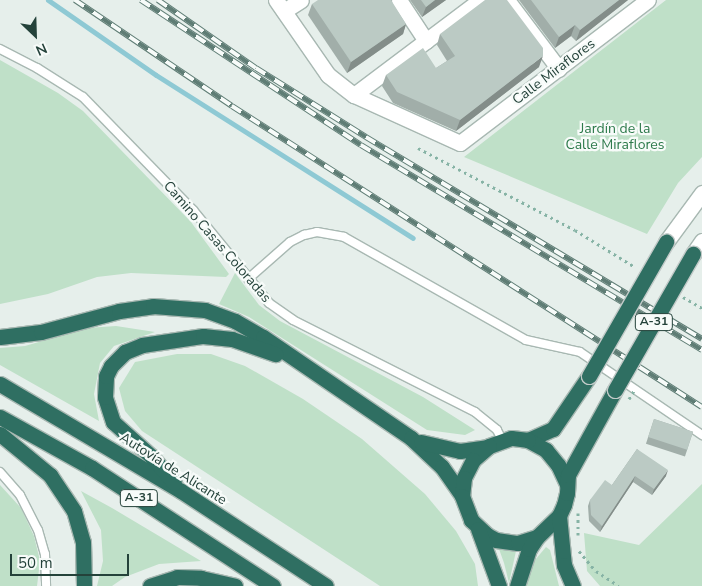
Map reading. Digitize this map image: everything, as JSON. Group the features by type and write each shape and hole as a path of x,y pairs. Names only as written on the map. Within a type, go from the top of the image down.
{"highway":[{"name":"A-31","path":"496,443 528,440 553,428 589,376 666,242"},
{"name":"A-31","path":"559,516 572,468 693,254"},
{"path":"0,338 41,332 119,311 153,306 205,310 235,321 411,438 442,467 462,496 467,513 476,526 499,586"},
{"path":"181,491 152,457 113,422 105,397 106,376 111,366 125,352 142,345 203,336 254,345 299,365"},
{"name":"Autovía de Alicante","path":"0,384 181,491 326,586"},
{"name":"A-31","path":"0,417 92,468 274,586"},
{"path":"0,434 50,475 74,511 83,542 84,586"},
{"path":"411,438 446,450 496,443"},
{"path":"528,440 552,457 567,484"},
{"path":"462,496 464,478 468,469 496,443"},
{"path":"517,586 529,549 537,537 559,516"},
{"path":"559,516 564,565 573,586"},
{"path":"476,526 496,540 518,542 537,537"},
{"path":"150,586 177,578 201,578 235,586"}],"street":[{"path":"302,0 280,6 328,75 354,95 480,0"},
{"path":"399,0 426,41"},
{"path":"507,0 560,69"},
{"name":"Calle Miraflores","path":"354,95 460,143 560,69 648,0"},
{"path":"666,242 702,193"},
{"path":"693,254 702,241"}],"lane":[{"name":"Camino Casas Coloradas","path":"0,49 37,68 82,97 192,210 269,303 293,320 475,412 497,430 496,443"},
{"path":"248,279 290,242 317,232 344,237 526,340 580,352 702,435"},
{"path":"0,472 20,495 38,530 45,554 46,586"}],"path":[{"path":"418,148 575,230 628,262"},
{"path":"688,301 702,308"},
{"path":"578,507 578,540"},
{"path":"579,547 579,554 596,571 619,586"}],"green space":[{"name":"Jardín de la Calle Miraflores","path":"666,0 702,0 702,157 678,183 647,234 464,157"},
{"path":"0,60 58,93 83,111 191,222 229,274 226,277 131,273 97,277 48,294 0,304"},
{"path":"235,273 259,305 280,321 423,397 475,430 465,435 427,430 249,317 219,304"},
{"path":"116,326 155,332 114,346 100,363 94,394 99,421 0,365 0,348 25,346 87,328"},
{"path":"177,354 211,354 245,366 303,399 362,439 425,494 456,531 475,564 478,586 380,586 142,431 125,411 119,388 135,362"},
{"path":"702,484 702,586 600,586 587,571 584,533 639,545"},
{"path":"0,485 21,508 34,536 40,561 37,586 0,586"},
{"path":"81,491 201,561 159,564 125,577 112,586 97,586 103,561 101,530"},
{"path":"546,547 550,550 559,586 526,586 535,560"},
{"path":"499,549 516,551 509,583 504,563"}],"building":[{"path":"318,0 391,0 406,24 351,62 312,4"},
{"path":"421,0 435,0 426,7"},
{"path":"485,0 507,0 543,48 543,56 460,120 397,92 386,75 423,48 436,68 455,56 440,34"},
{"path":"531,0 619,0 580,30 575,25 559,37"},
{"path":"654,419 693,432 687,450 648,437"},
{"path":"637,449 668,470 654,489 635,476 602,526 591,515 590,500 605,480 612,485"}],"waterway":[{"path":"48,0 156,75 413,238"}],"railway":[{"path":"75,0 232,106 702,407"},
{"path":"141,0 361,145 702,350"},
{"path":"158,0 256,68 366,137 702,339"}]}
